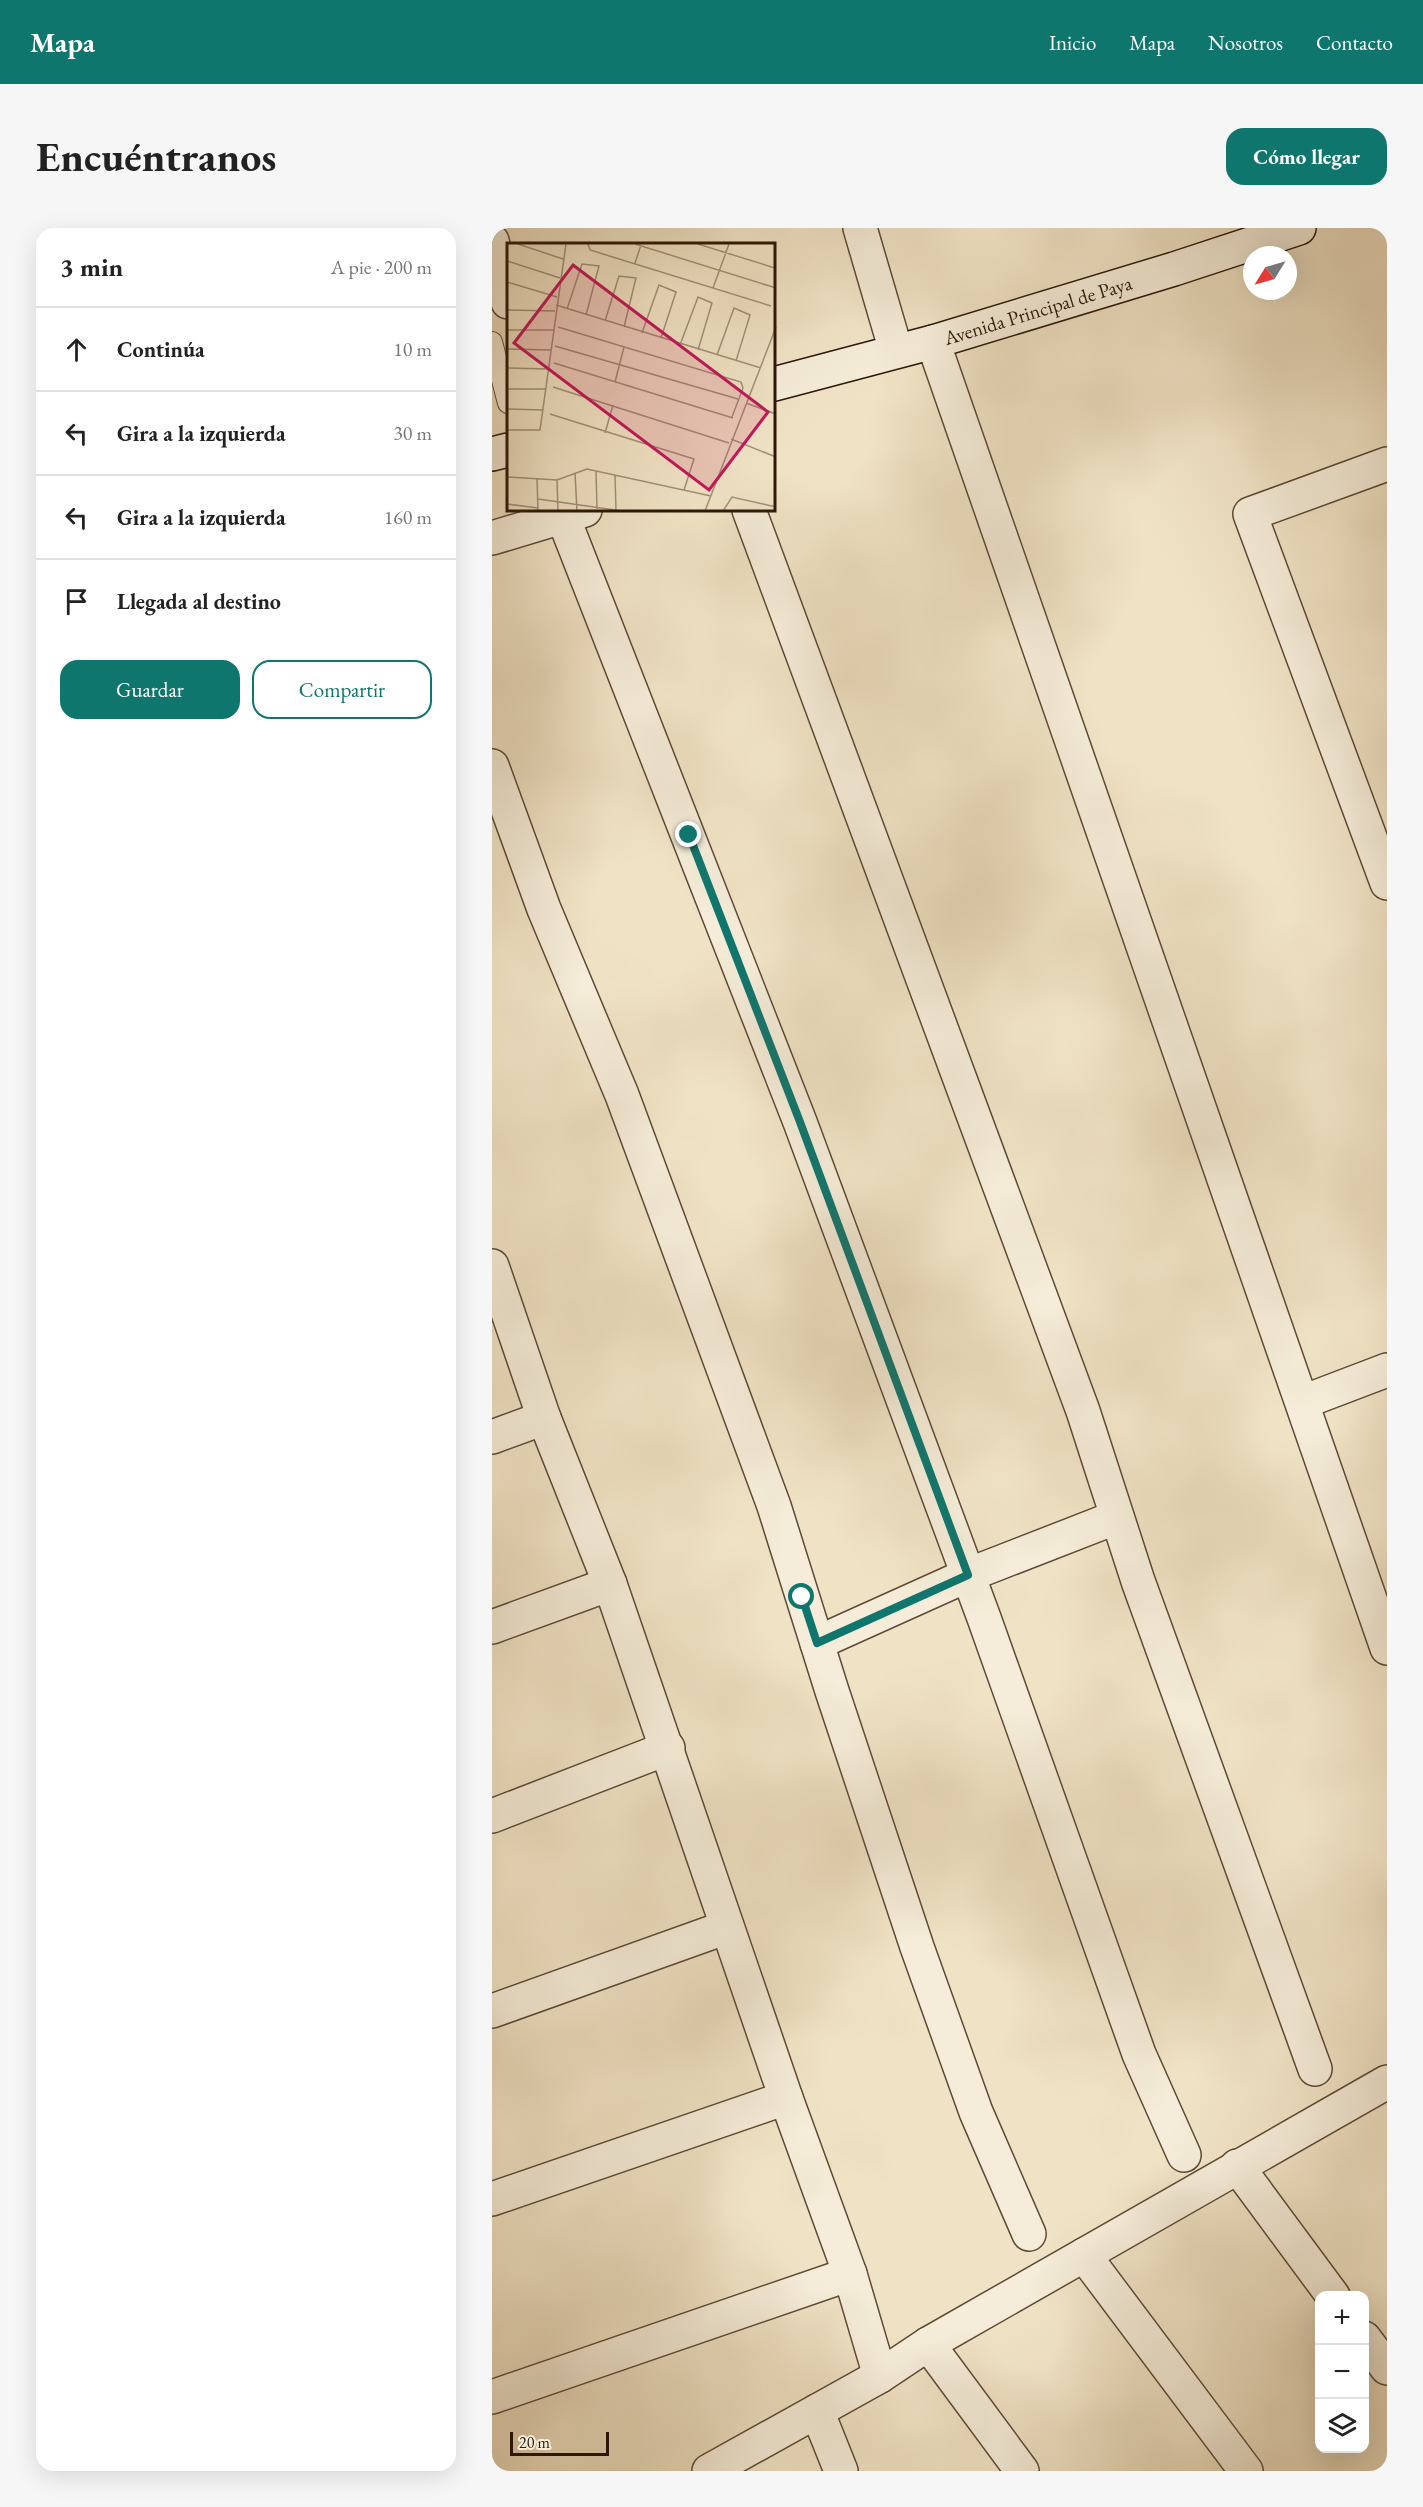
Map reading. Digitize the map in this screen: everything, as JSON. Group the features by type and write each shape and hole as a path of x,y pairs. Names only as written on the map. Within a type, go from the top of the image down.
{"street":[{"path":"860,228 896,351"},
{"name":"Avenida Principal de Paya","path":"776,383 933,342 1164,272 1299,228"},
{"path":"492,241 507,298"},
{"path":"933,342 1387,1648"},
{"path":"492,454 507,450"},
{"path":"1387,464 1250,514 1387,883"},
{"path":"750,512 1070,1378 1138,1581 1315,2068"},
{"path":"492,538 574,513 968,1575 1139,2054 1184,2155"},
{"path":"492,766 544,909 626,1106 774,1506 817,1643 933,1991 976,2112 1029,2234"},
{"path":"492,1266 544,1418 610,1584 668,1748 786,2098 850,2274 879,2376"},
{"path":"1303,1402 1387,1370"},
{"path":"492,1437 544,1418"},
{"path":"817,1643 968,1575 1117,1517"},
{"path":"492,1627 610,1584"},
{"path":"492,1816 668,1748"},
{"path":"492,2011 727,1927"},
{"path":"709,2471 879,2376 928,2344 1387,2082"},
{"path":"492,2199 786,2098"},
{"path":"1237,2166 1330,2291"},
{"path":"1084,2255 1246,2471"},
{"path":"492,2397 850,2274"},
{"path":"1369,2343 1387,2368"},
{"path":"928,2344 1022,2471"},
{"path":"817,2411 841,2471"}],"lane":[{"path":"492,342 507,399"}],"route":[{"path":"689,835 800,1122 968,1575 817,1643 802,1597"}]}
